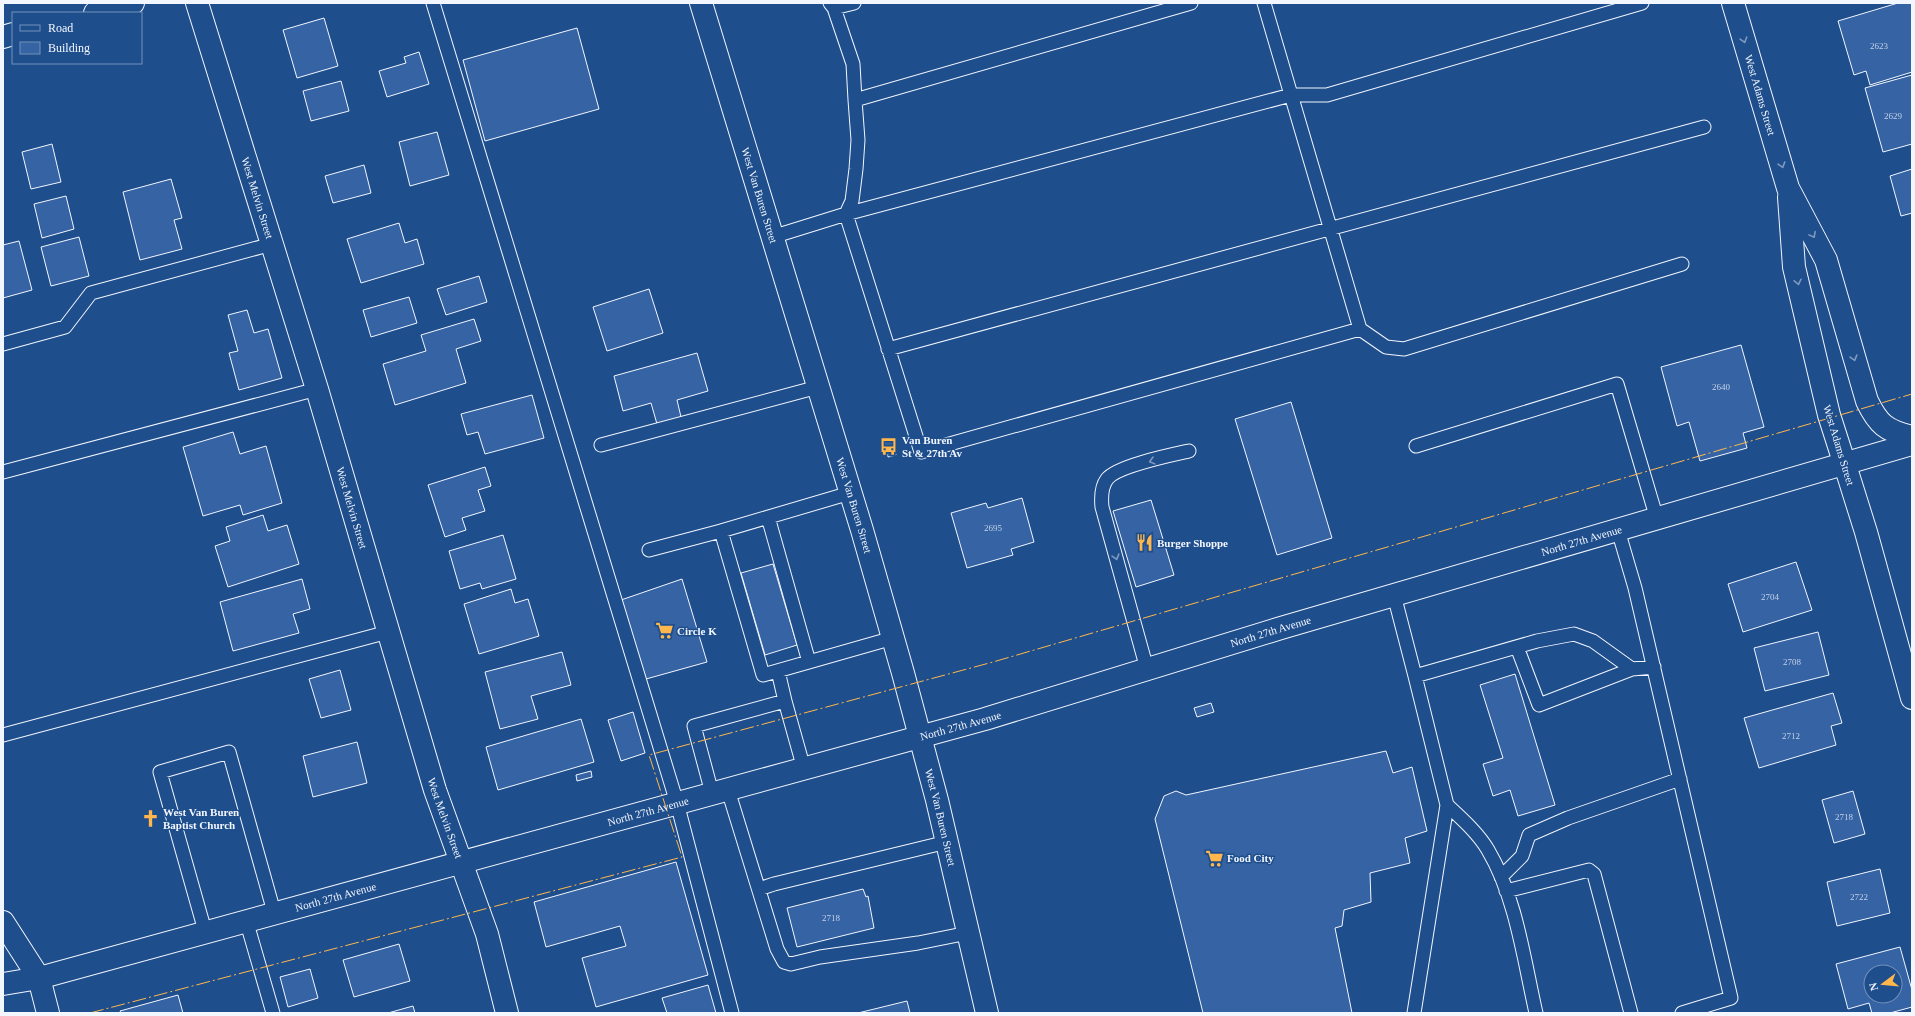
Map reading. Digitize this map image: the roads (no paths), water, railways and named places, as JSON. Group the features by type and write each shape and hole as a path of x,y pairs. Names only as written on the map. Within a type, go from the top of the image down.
{"main road":[{"path":"98,12 133,3"},
{"name":"West Melvin Street","path":"197,3 317,389 435,790 487,934 507,1013"},
{"name":"West Van Buren Street","path":"701,3 893,638 947,842 987,1013"},
{"name":"West Adams Street","path":"1733,3 1788,188 1826,260 1866,401 1875,418 1886,427 1900,434 1912,437"},
{"name":"West Adams Street","path":"1788,188 1794,267 1829,415 1866,532 1912,698"},
{"name":"North 27th Avenue","path":"3,984 39,978 274,912 985,719 1394,596 1845,465 1912,444"},
{"path":"3,922 39,978 48,1013"}],"lane":[{"path":"433,3 677,803 732,1013"},
{"path":"854,3 832,6 853,64 856,100 858,140 856,169 852,201 846,214 921,452 1360,329"},
{"path":"856,100 1191,3"},
{"path":"1264,3 1360,329 1386,347 1404,350 1682,264"},
{"path":"772,238 846,214 1291,95 1327,95 1642,3"},
{"path":"888,349 1704,127"},
{"path":"3,344 65,327 91,293 272,244"},
{"path":"1416,446 1617,384 1657,519"},
{"path":"601,445 818,387"},
{"path":"3,472 317,389"},
{"path":"1148,669 1102,507 1101,492 1107,479 1120,470 1190,450"},
{"path":"649,550 721,531 850,493"},
{"path":"768,517 809,662"},
{"path":"1618,530 1635,588 1731,998 1682,1013"},
{"path":"721,531 763,675 893,638"},
{"path":"1394,596 1447,805 1414,1013"},
{"path":"3,735 388,632"},
{"path":"1415,676 1517,647 1574,634 1593,641 1632,669"},
{"path":"1517,647 1539,705 1632,669 1654,667"},
{"path":"778,671 804,769"},
{"path":"785,701 694,726 759,889 777,949 784,962 791,964 820,957 918,943 968,933"},
{"path":"205,931 160,772 229,752 274,912"},
{"path":"1501,877 1522,856 1529,835 1568,818 1680,779"},
{"path":"1447,805 1470,827 1488,849 1501,877 1506,891 1536,1013"},
{"path":"759,889 774,884 947,842"},
{"path":"1506,891 1589,870 1594,874 1632,1013"},
{"path":"246,920 273,1013"}],"place":[{"name":"Van Buren St & 27th Av","path":"889,446"},
{"name":"Burger Shoppe","path":"1144,543"},
{"name":"Circle K","path":"664,631"},
{"name":"West Van Buren Baptist Church","path":"150,818"},
{"name":"Food City","path":"1214,858"}]}
